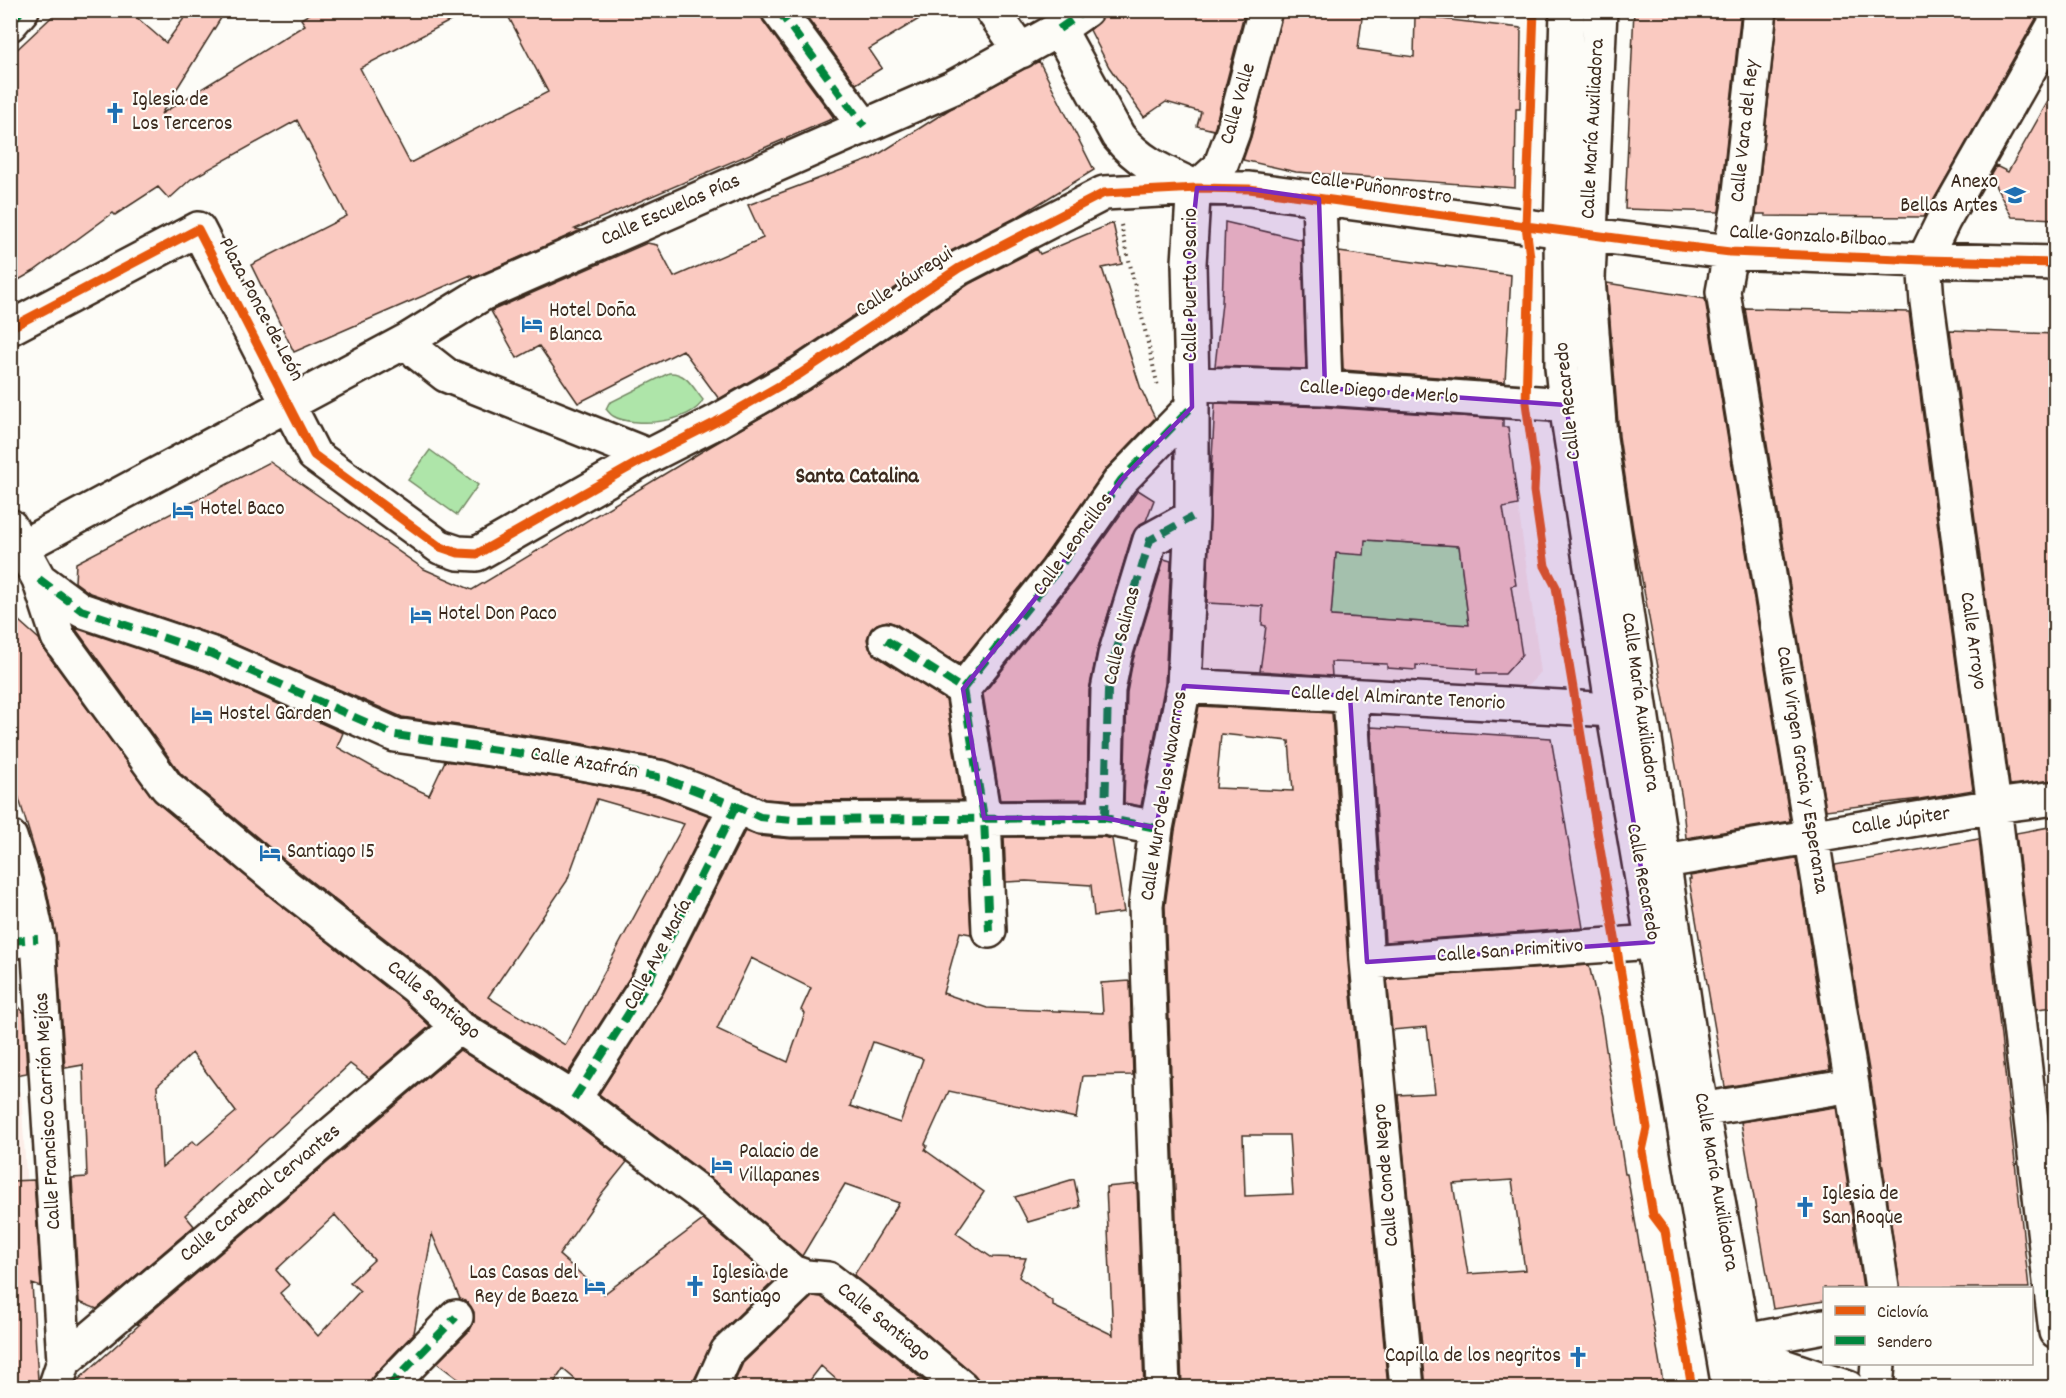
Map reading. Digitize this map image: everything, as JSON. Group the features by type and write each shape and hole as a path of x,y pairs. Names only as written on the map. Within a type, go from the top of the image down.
{"street":[{"path":"10,24 22,10"},
{"path":"778,10 864,126"},
{"path":"992,10 1021,51"},
{"name":"Calle Escuelas Pías","path":"289,403 408,340 482,294 952,87 1021,51 1086,10"},
{"name":"Calle Valle","path":"1197,188 1220,167 1233,132 1265,10"},
{"name":"Calle María Auxiliadora","path":"1567,10 1575,233 1588,279 1600,438 1651,864 1692,1112"},
{"name":"Calle María Auxiliadora","path":"1575,233 1600,10"},
{"name":"Calle Vara del Rey","path":"1730,252 1738,210 1760,10"},
{"path":"1924,260 1944,219 2055,22"},
{"name":"Calle Puerta Osario","path":"1059,29 1118,136 1130,151 1155,168 1197,188 1193,198 1189,263 1192,395"},
{"name":"Calle Jáuregui","path":"289,403 314,455 440,547 458,553 477,554 649,456 716,422 800,374 959,268 1104,193 1197,188"},
{"name":"Calle Puñonrostro","path":"1197,188 1249,189 1575,233"},
{"path":"1319,199 1325,388"},
{"name":"Plaza Ponce de León","path":"10,328 198,229 289,403 14,542"},
{"name":"Calle Gonzalo Bilbao","path":"1575,233 1730,252 2055,263"},
{"name":"Calle Recaredo","path":"1575,233 1562,367 1566,405 1613,710 1651,864 1653,942 1692,1112 1738,1347 1728,1388"},
{"name":"Calle Virgen Gracia y Esperanza","path":"1730,252 1723,292 1852,1085 1882,1287"},
{"name":"Calle Arroyo","path":"1924,260 1927,302 1994,806 2046,1292 2055,1332"},
{"path":"408,340 418,353 446,375 649,456"},
{"name":"Calle Diego de Merlo","path":"1192,395 1325,388 1566,405"},
{"name":"Calle Leoncillos","path":"963,689 1057,571 1121,480 1168,431 1192,395"},
{"name":"Calle Muro de los Navarros","path":"1163,1388 1146,905 1156,828 1184,686 1192,517 1192,395"},
{"name":"Calle Salinas","path":"1105,818 1108,690 1115,655 1150,540 1192,517"},
{"name":"Calle Santiago","path":"14,542 39,579 58,637 167,787 286,886 416,987 459,1027 574,1099 709,1200 792,1272 806,1277 828,1279 895,1331 962,1388"},
{"name":"Calle Azafrán","path":"39,579 81,610 212,654 395,735 566,760 663,778 760,817 792,820 1105,818 1156,828"},
{"path":"886,640 963,689 984,818 989,931"},
{"name":"Calle del Almirante Tenorio","path":"1184,686 1613,710"},
{"name":"Calle Conde Negro","path":"1350,696 1367,962 1407,1388"},
{"name":"Calle Júpiter","path":"1651,864 1994,806 2055,798"},
{"name":"Calle Ave María","path":"574,1099 646,986 736,806"},
{"name":"Calle Francisco Carrión Mejías","path":"10,837 29,897 24,940 59,1374"},
{"name":"Calle San Primitivo","path":"1367,962 1653,942"},
{"name":"Calle Cardenal Cervantes","path":"59,1374 459,1027"},
{"path":"1692,1112 1852,1085"},
{"path":"712,1386 727,1352 806,1277"},
{"path":"387,1388 456,1317"},
{"path":"1738,1347 1823,1326"},
{"path":"1738,1347 1752,1388"},
{"path":"1738,1347 1848,1388"},
{"path":"1876,1388 1878,1365"}],"path":[{"path":"1104,193 1120,221 1168,431"}],"highlighted area":[{"path":"1197,188 1249,189 1319,199 1325,388 1566,405 1653,942 1367,962 1350,696 1184,686 1156,828 1105,818 984,818 963,689 1057,571 1121,480 1192,407 1189,263"}],"shaded area":[{"path":"1518,505 1541,672 1520,694 1199,674 1204,603 1268,606 1271,567 1506,506"},
{"path":"21,1091 37,1358 11,1360 10,1092"}],"green space":[{"path":"669,373 680,375 693,386 703,400 697,408 675,418 647,422 622,420 613,416 606,409 609,403"},
{"path":"430,450 478,485 457,515 408,480"},
{"path":"1365,540 1459,546 1469,625 1331,616 1336,553"}],"building":[{"path":"59,10 128,10 166,43 190,10 226,10 161,114 305,25 301,19 316,10 471,10 360,68 410,163 548,92 505,10 760,10 763,21 834,118 575,229 581,230 473,278 471,275 294,352 251,265 347,216 297,120 191,179 169,199 158,187 115,215 113,213 34,271 10,285 10,56"},
{"path":"802,10 934,10 869,49 882,68 856,84"},
{"path":"1104,10 1245,10 1214,130 1197,126 1201,112 1166,102 1144,117 1109,67 1090,30 1103,18"},
{"path":"1283,10 1363,10 1358,49 1414,57 1415,16 1521,28 1520,109 1516,109 1515,188 1296,172 1243,160 1251,137"},
{"path":"1634,10 1741,10 1719,212 1625,209"},
{"path":"1778,10 2022,10 2038,15 1924,217 1765,216 1765,214 1756,214"},
{"path":"1039,61 1094,170 1019,216 949,252 790,358 719,399 683,350 578,403 539,346 517,358 491,311 647,243 657,245 674,277 763,238 748,205 871,159 950,109"},
{"path":"2055,89 2055,219 2012,217 1990,176 1996,166 2008,172"},
{"path":"1225,222 1302,240 1306,369 1215,366 1222,303"},
{"path":"1113,223 1122,264 1102,268 1141,389 1155,418 1106,469 1042,560 959,664 896,624 887,621 871,629 867,639 869,648 876,656 946,700 962,800 793,801 765,799 666,760 568,741 402,717 219,637 90,593 75,582 76,563 270,462 424,569 472,590 711,446 809,390 969,284 1037,249 1040,254"},
{"path":"1339,252 1511,275 1505,382 1343,370"},
{"path":"1607,283 1705,299 1790,821 1686,838 1682,799 1633,530 1619,436"},
{"path":"1745,308 1909,312 1973,790 1826,810"},
{"path":"1950,330 2055,334 2055,780 2010,785"},
{"path":"1215,403 1324,407 1503,419 1503,427 1508,427 1518,505 1503,508 1516,585 1511,586 1522,655 1505,674 1477,674 1477,669 1416,665 1416,670 1387,668 1387,664 1331,662 1332,676 1260,671 1266,626 1262,625 1263,606 1207,603","holes":["1365,540 1459,546 1469,625 1331,616 1336,553 1364,555"]},
{"path":"1138,490 1154,500 1146,521 1140,524 1132,535 1097,651 1089,690 1087,799 1000,800 983,694 1072,583"},
{"path":"1164,559 1171,561 1165,684 1141,806 1124,803 1127,692 1133,660"},
{"path":"10,613 39,639 43,648 155,801 274,900 404,1001 430,1026 369,1078 350,1064 185,1215 194,1226 97,1309 79,1302 72,1178 87,1177 83,1065 65,1068 56,935 47,891 10,769","holes":["192,1053 236,1112 197,1145 193,1141 162,1167 157,1086"]},
{"path":"75,628 205,671 343,733 337,747 394,779 429,795 445,761 562,778 658,796 710,816 630,977 568,1073 470,1012 428,972 298,871 181,774","holes":["597,799 684,824 565,1045 488,997 567,881"]},
{"path":"1199,706 1332,713 1348,963 1388,1388 1182,1388 1165,906 1175,831","holes":["1221,734 1289,741 1293,791 1216,788","1243,1135 1289,1135 1293,1194 1245,1196"]},
{"path":"1371,727 1551,738 1583,928 1385,942"},
{"path":"2055,826 2055,1007 2037,1009 2016,833"},
{"path":"745,831 758,836 792,839 966,838 971,934 960,932 943,993 987,1008 1103,1013 1101,983 1130,981 1133,1075 1083,1076 1076,1118 949,1091 925,1144 927,1146 925,1150 984,1192 956,1233 991,1257 1026,1258 1019,1277 1053,1302 1053,1306 1113,1335 1106,1187 1137,1184 1144,1388 980,1388 979,1381 974,1374 854,1275 899,1203 845,1184 802,1256 720,1185 599,1094 663,994","holes":["751,958 811,988 801,1010 805,1013 788,1062 717,1029","873,1042 923,1059 900,1123 850,1106"]},
{"path":"1004,837 1103,837 1112,839 1124,912 1094,916 1091,885 1006,882"},
{"path":"1979,839 2029,1287 1900,1287 1871,1082 1835,865"},
{"path":"1796,858 1830,1070 1725,1087 1689,879 1691,879 1690,876"},
{"path":"1589,965 1601,1017 1625,1174 1627,1174 1664,1388 1426,1388 1398,1095 1435,1093 1427,1027 1392,1030 1387,979","holes":["1512,1180 1525,1270 1468,1274 1453,1184"]},
{"path":"10,996 24,1013 27,1073 10,1076"},
{"path":"460,1050 563,1114 627,1162 602,1193 559,1255 604,1294 703,1220 774,1281 714,1339 694,1380 693,1388 585,1388 563,1369 551,1388 470,1388 437,1363 470,1330 474,1322 474,1312 469,1304 460,1299 432,1234 414,1333 374,1375 369,1388 75,1388 77,1381 139,1325 137,1324","holes":["335,1215 374,1260 350,1282 360,1291 318,1336 280,1293 289,1285 276,1270"]},
{"name":"Iglesia de San Roque","path":"1836,1107 1863,1287 1823,1287 1823,1301 1773,1309 1741,1122"},
{"path":"1074,1179 1080,1207 1028,1222 1015,1197"},
{"path":"34,1180 41,1287 32,1284 38,1380 37,1388 10,1388 10,1181"},
{"path":"813,1296 821,1297 932,1388 846,1388 821,1366 804,1388 732,1388 743,1363"}],"marked path":[{"path":"10,24 22,10"},
{"path":"778,10 864,126"},
{"path":"1059,29 1086,10"},
{"path":"963,689 1057,571 1121,480 1192,407"},
{"path":"1105,818 1108,690 1115,655 1150,540 1192,517"},
{"path":"39,579 81,610 212,654 395,735 565,760 663,778 760,817 792,820 1105,818 1156,828"},
{"path":"886,640 963,689 984,818 989,931"},
{"path":"574,1099 646,986 736,806"},
{"path":"10,941 38,939"},
{"path":"2051,1291 2056,1332"},
{"path":"387,1388 456,1317"}],"cycle path":[{"path":"1534,10 1526,226 1530,257 1526,403 1535,470 1534,491 1545,566 1556,587 1647,1128 1642,1151 1653,1215 1665,1231 1692,1388"},
{"path":"10,328 198,229 314,455 440,547 458,553 477,554 649,456 716,422 800,374 959,268 1104,193 1197,188 1249,189 1730,252 2056,263"}],"place":[{"name":"Iglesia de Los Terceros","path":"115,113"},
{"name":"Anexo Bellas Artes","path":"2015,195"},
{"name":"Hotel Doña Blanca","path":"532,324"},
{"name":"Hotel Baco","path":"183,510"},
{"name":"Hotel Don Paco","path":"421,615"},
{"name":"Hostel Garden","path":"202,715"},
{"name":"Santiago 15","path":"270,853"},
{"name":"Palacio de Villapanes","path":"722,1165"},
{"name":"Iglesia de San Roque","path":"1805,1207"},
{"name":"Las Casas del Rey de Baeza","path":"595,1286"},
{"name":"Iglesia de Santiago","path":"695,1286"},
{"name":"Capilla de los negritos","path":"1578,1357"}],"district":[{"name":"Santa Catalina","path":"857,477"}]}
